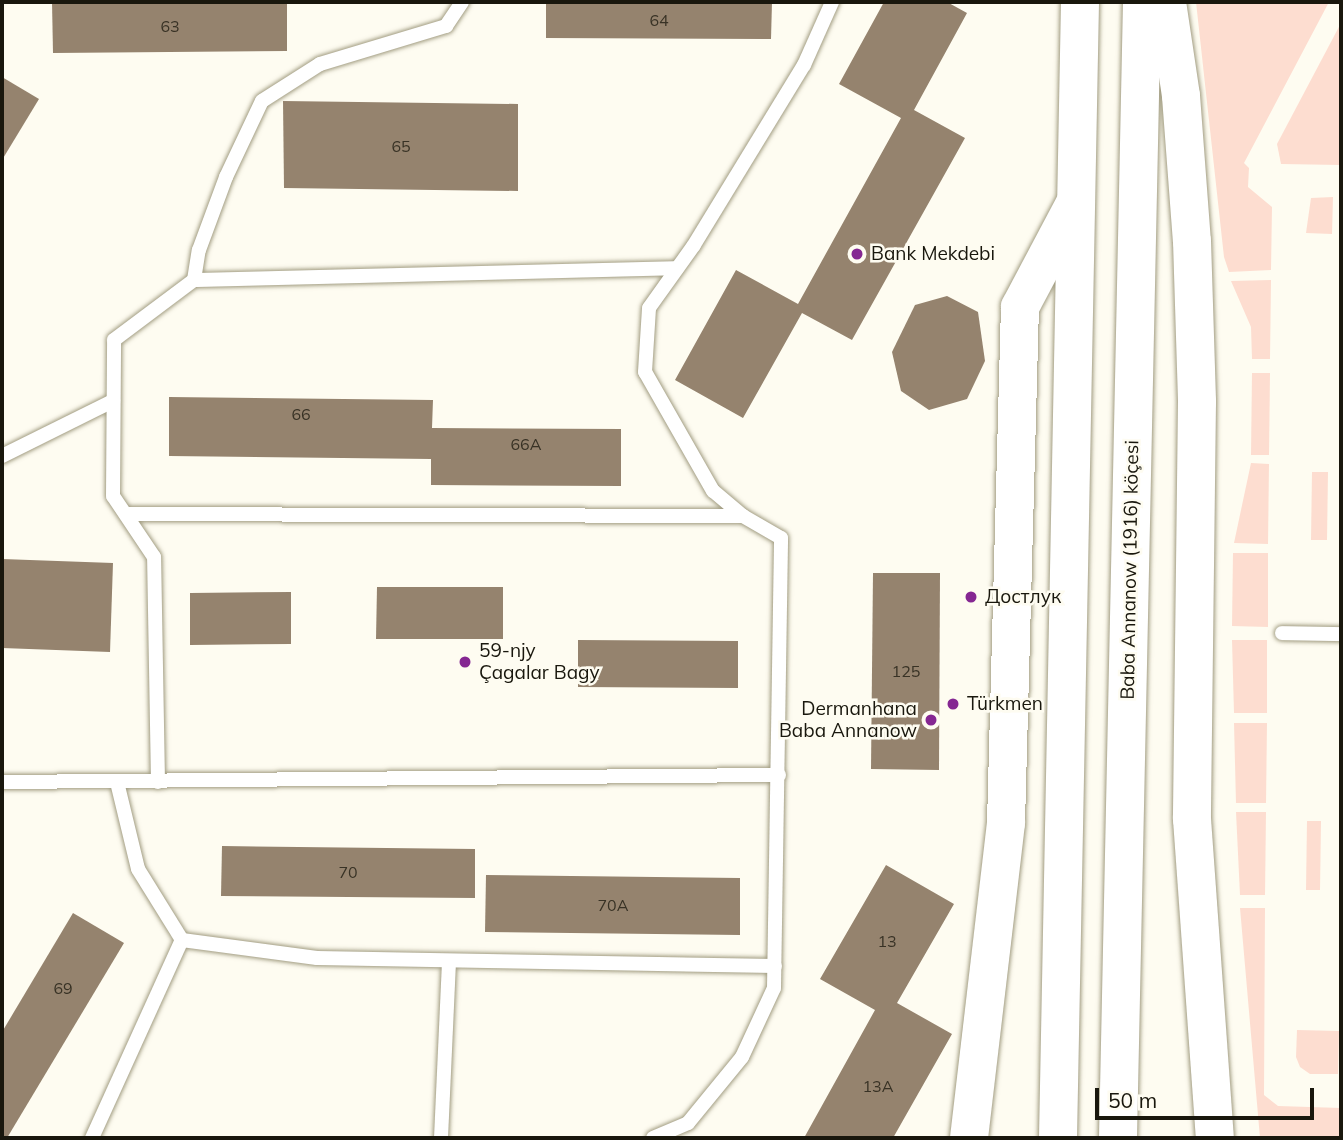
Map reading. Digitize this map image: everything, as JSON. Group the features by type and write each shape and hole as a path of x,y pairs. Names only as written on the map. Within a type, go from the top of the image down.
{"main road":[{"path":"1058,1138 1080,2"},
{"name":"Baba Annanow (1916) köçesi","path":"1118,1138 1142,2"},
{"path":"1167,2 1181,96 1192,241 1198,402 1192,819 1214,1138"},
{"path":"972,1135 1006,823 1020,307 1078,197"}],"lane":[{"path":"194,280 199,250 226,177 262,101 320,64 446,26 462,2"},
{"path":"653,1138 688,1123 742,1057 774,988 781,538 743,516 713,491 645,372 649,308 804,65 832,2"},
{"path":"158,782 154,557 128,514 113,496 114,340 194,280 677,268"},
{"path":"2,456 113,401"},
{"path":"128,514 743,516"},
{"path":"1282,633 1341,634"},
{"path":"2,782 779,775"},
{"path":"117,782 138,869 182,940"},
{"path":"182,940 317,958 775,966"},
{"path":"92,1138 182,940"},
{"path":"441,1138 449,962"}],"shaded area":[{"path":"1196,2 1329,2 1244,163 1249,168 1248,187 1272,207 1271,270 1229,272 1224,257"},
{"path":"1341,23 1341,165 1281,164 1277,144"},
{"path":"1333,197 1332,234 1306,233 1311,198"},
{"path":"1271,280 1270,359 1252,359 1251,327 1231,281"},
{"path":"1252,373 1270,373 1269,455 1251,455"},
{"path":"1251,463 1269,464 1268,544 1234,543"},
{"path":"1312,472 1328,472 1327,540 1311,540"},
{"path":"1233,553 1268,553 1268,627 1232,626"},
{"path":"1232,640 1267,640 1267,713 1234,713"},
{"path":"1234,723 1267,723 1266,803 1236,803"},
{"path":"1236,812 1266,812 1265,895 1240,895"},
{"path":"1307,821 1321,821 1320,890 1306,890"},
{"path":"1240,908 1265,908 1264,1095 1278,1106 1341,1108 1341,1138 1260,1138"},
{"path":"1297,1030 1339,1031 1338,1074 1310,1074 1300,1067 1296,1057"}],"building":[{"path":"52,2 287,2 287,51 53,53"},
{"path":"546,2 772,2 771,39 546,38"},
{"path":"884,2 947,2 967,13 914,110 965,138 852,340 802,313 743,418 675,380 736,270 798,304 901,118 839,84"},
{"path":"2,77 39,99 2,160"},
{"path":"283,101 518,104 518,191 284,188"},
{"path":"947,296 978,312 985,361 967,399 929,410 901,391 892,352 915,305"},
{"path":"169,397 433,400 432,428 621,429 621,486 431,485 431,459 169,456"},
{"path":"2,559 113,563 110,652 2,648"},
{"path":"873,573 940,573 939,770 871,769"},
{"path":"377,587 503,587 503,639 376,639"},
{"path":"291,592 291,644 190,645 190,593"},
{"path":"578,640 738,641 738,688 578,687"},
{"path":"222,846 475,849 475,898 221,896"},
{"path":"886,865 954,904 897,1003 952,1034 893,1138 804,1138 875,1010 820,979"},
{"path":"486,875 740,878 740,935 485,932"},
{"path":"73,913 124,943 7,1138 2,1138 2,1032"}],"place":[{"name":"Bank Mekdebi","path":"857,254"},
{"name":"Достлук","path":"971,597"},
{"name":"59-njy Çagalar Bagy","path":"465,662"},
{"name":"Türkmen","path":"953,704"},
{"name":"Dermanhana Baba Annanow","path":"931,720"}]}
